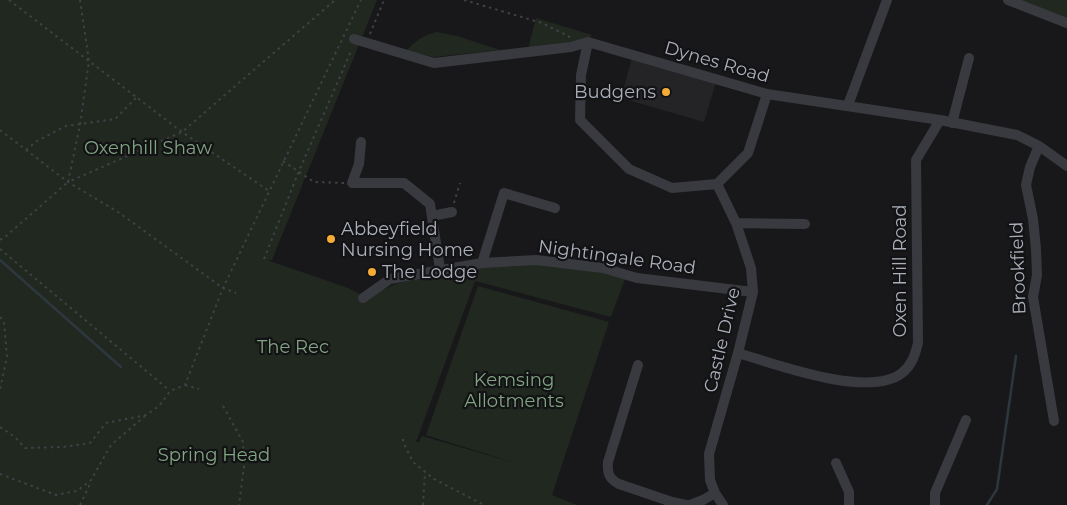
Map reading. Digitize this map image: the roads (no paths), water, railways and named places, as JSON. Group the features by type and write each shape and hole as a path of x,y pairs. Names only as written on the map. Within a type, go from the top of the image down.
{"street":[{"path":"848,105 887,0"},
{"path":"1008,0 1067,23"},
{"name":"Dynes Road","path":"359,40 434,63 571,47 588,42 767,94 940,120 1016,135 1039,146 1067,166"},
{"path":"588,42 581,75 580,120 629,169 672,188 717,184 748,153 767,94"},
{"path":"952,123 969,58"},
{"name":"Oxen Hill Road","path":"738,353 806,373 863,382 886,381 902,374 909,367 913,361 918,343 916,160 940,120"},
{"path":"361,142 359,164 352,183 404,183 430,204 440,269"},
{"name":"Brookfield","path":"1039,146 1030,167 1026,185 1031,205 1036,250 1037,275 1032,298 1054,421"},
{"name":"Castle Drive","path":"717,184 736,223 751,268 753,292 738,353 709,454 708,470 714,493 723,505"},
{"path":"482,263 504,193 555,208"},
{"path":"432,216 452,212"},
{"path":"736,223 805,224"},
{"name":"Nightingale Road","path":"363,298 390,280 440,269 482,263 536,260 603,268 637,278 753,292"},
{"path":"638,365 608,462 609,476 611,480 619,484 686,505"},
{"path":"935,505 935,493 966,420"},
{"path":"836,463 849,492 850,505"},
{"path":"690,505 714,493"}],"waterway":[{"path":"0,260 121,367"},
{"path":"987,505 997,489 1016,356"}],"place":[{"name":"Budgens","path":"666,92"},
{"name":"Abbeyfield Nursing Home","path":"331,239"},
{"name":"The Lodge","path":"372,272"}],"park label":[{"name":"Oxenhill Shaw","path":"148,148"},
{"name":"The Rec","path":"293,347"},
{"name":"Kemsing Allotments","path":"514,390"},
{"name":"Spring Head","path":"214,455"}]}
